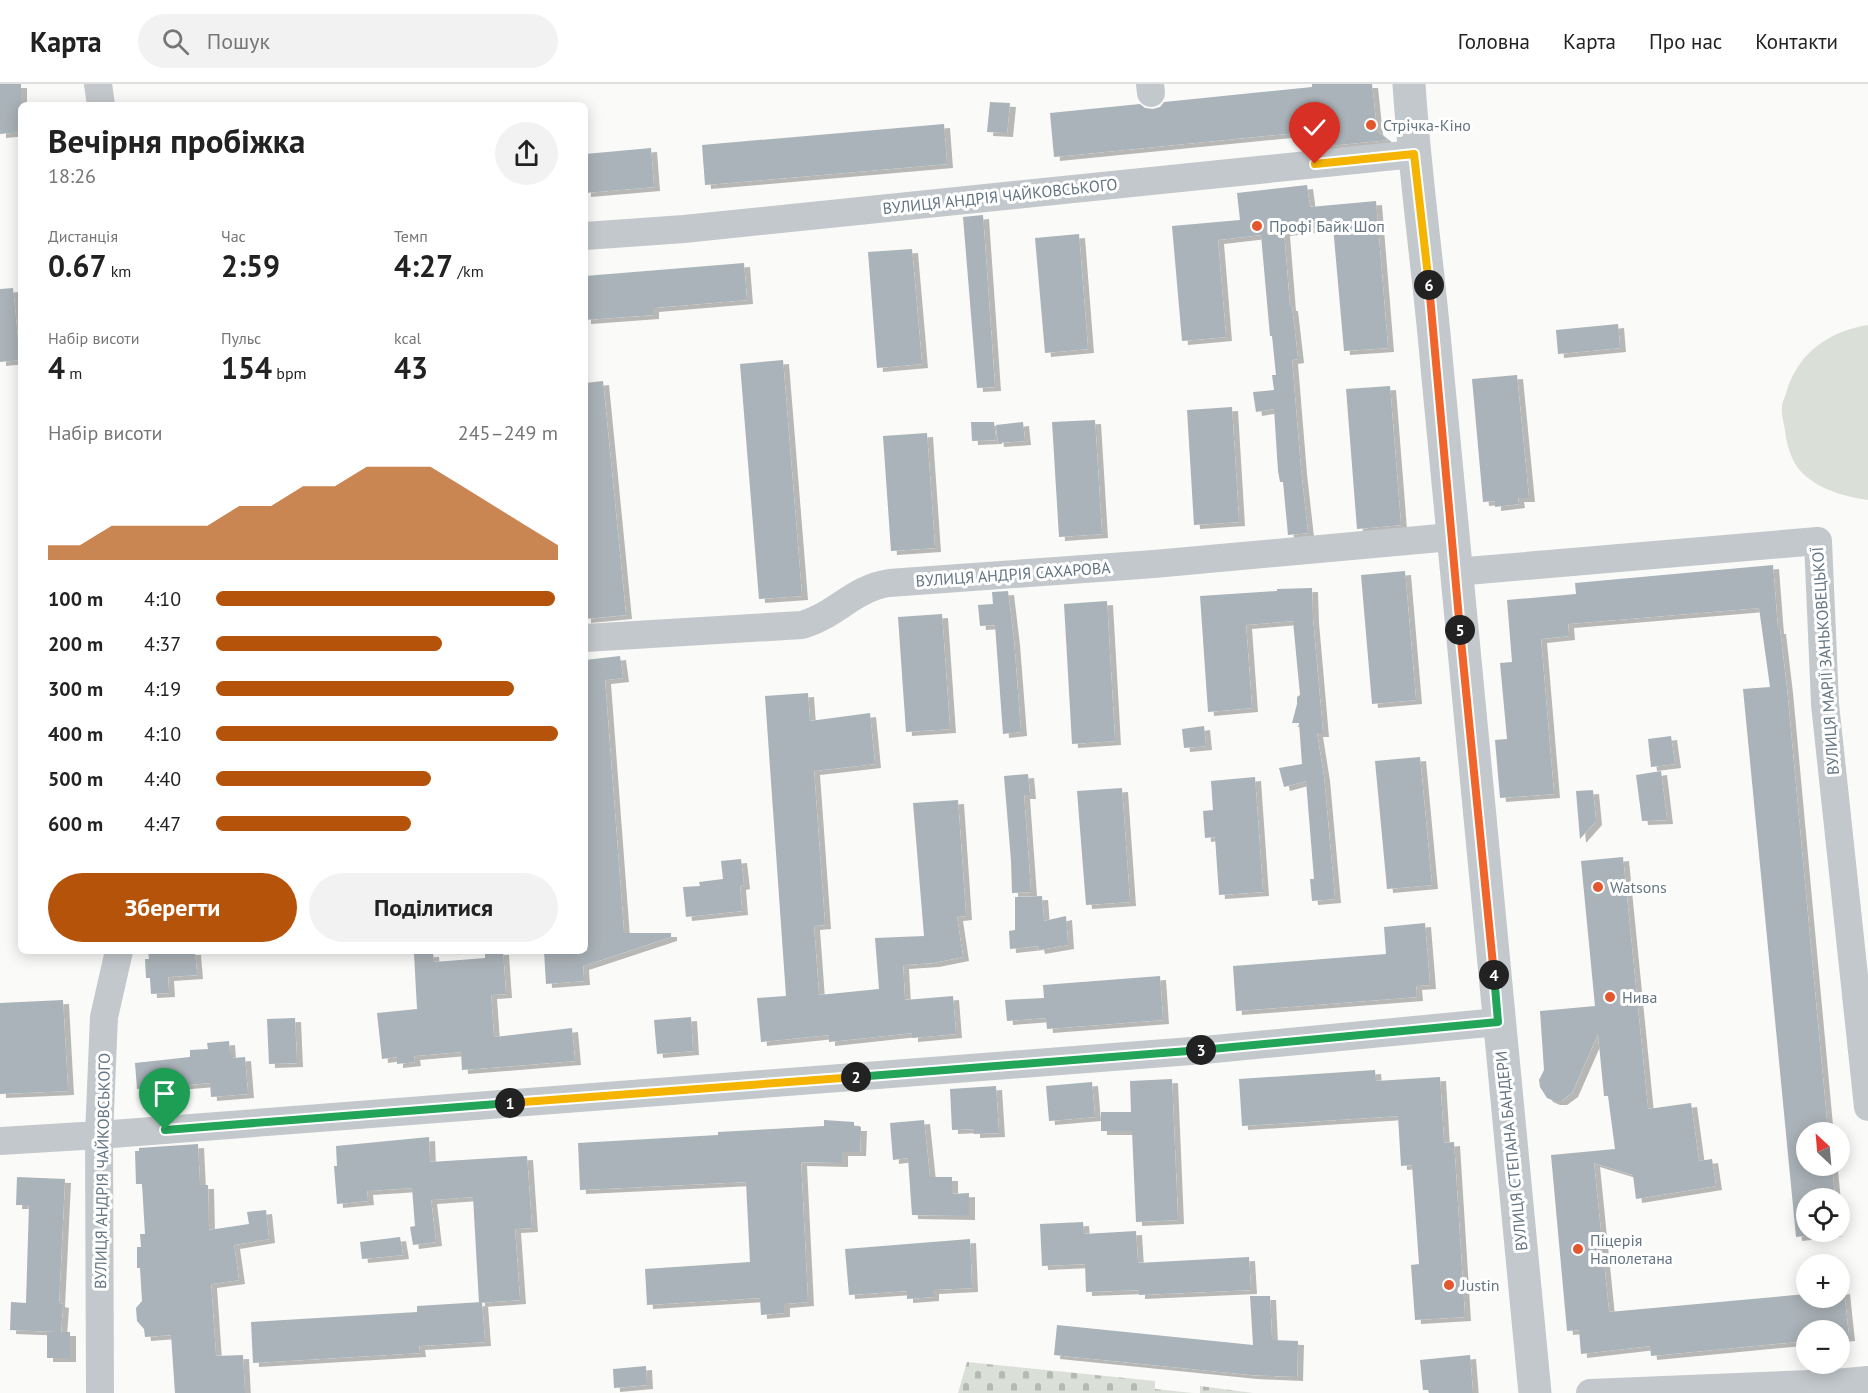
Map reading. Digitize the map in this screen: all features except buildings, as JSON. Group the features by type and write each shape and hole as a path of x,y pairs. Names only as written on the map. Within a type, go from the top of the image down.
{"street":[{"path":"98,84 100,102"},
{"name":"ВУЛИЦЯ СТЕПАНА БАНДЕРИ","path":"1409,84 1534,1393"},
{"name":"ВУЛИЦЯ АНДРІЯ ЧАЙКОВСЬКОГО","path":"588,236 684,229 1414,154"},
{"name":"ВУЛИЦЯ АНДРІЯ САХАРОВА","path":"588,638 802,625 824,616 861,591 889,582 1154,564 1451,537"},
{"name":"ВУЛИЦЯ МАРІЇ ЗАНЬКОВЕЦЬКОЇ","path":"1455,572 1818,541 1825,704 1868,1107"},
{"name":"ВУЛИЦЯ АНДРІЯ ЧАЙКОВСЬКОГО","path":"100,1393 99,1135 105,1017 118,954"},
{"path":"0,1141 1204,1050 1498,1022"},
{"path":"1590,1393 1835,1388 1868,1380"}],"green space":[{"path":"1868,325 1868,500 1828,490 1802,473 1794,461 1786,439 1782,410 1792,377 1808,354 1841,332"},
{"path":"967,1362 1155,1381 1155,1389 1193,1393 958,1393"},
{"path":"1200,1386 1253,1393 1200,1393"}],"place":[{"name":"Стрічка-Кіно","path":"1371,125"},
{"name":"Профі Байк Шоп","path":"1257,226"},
{"name":"Watsons","path":"1598,887"},
{"name":"Нива","path":"1610,997"},
{"name":"Піцерія Наполетана","path":"1578,1249"},
{"name":"Justin","path":"1449,1285"}],"route":[{"path":"165,1130 1204,1050 1498,1022 1437,362 1414,154 1315,164"}]}
